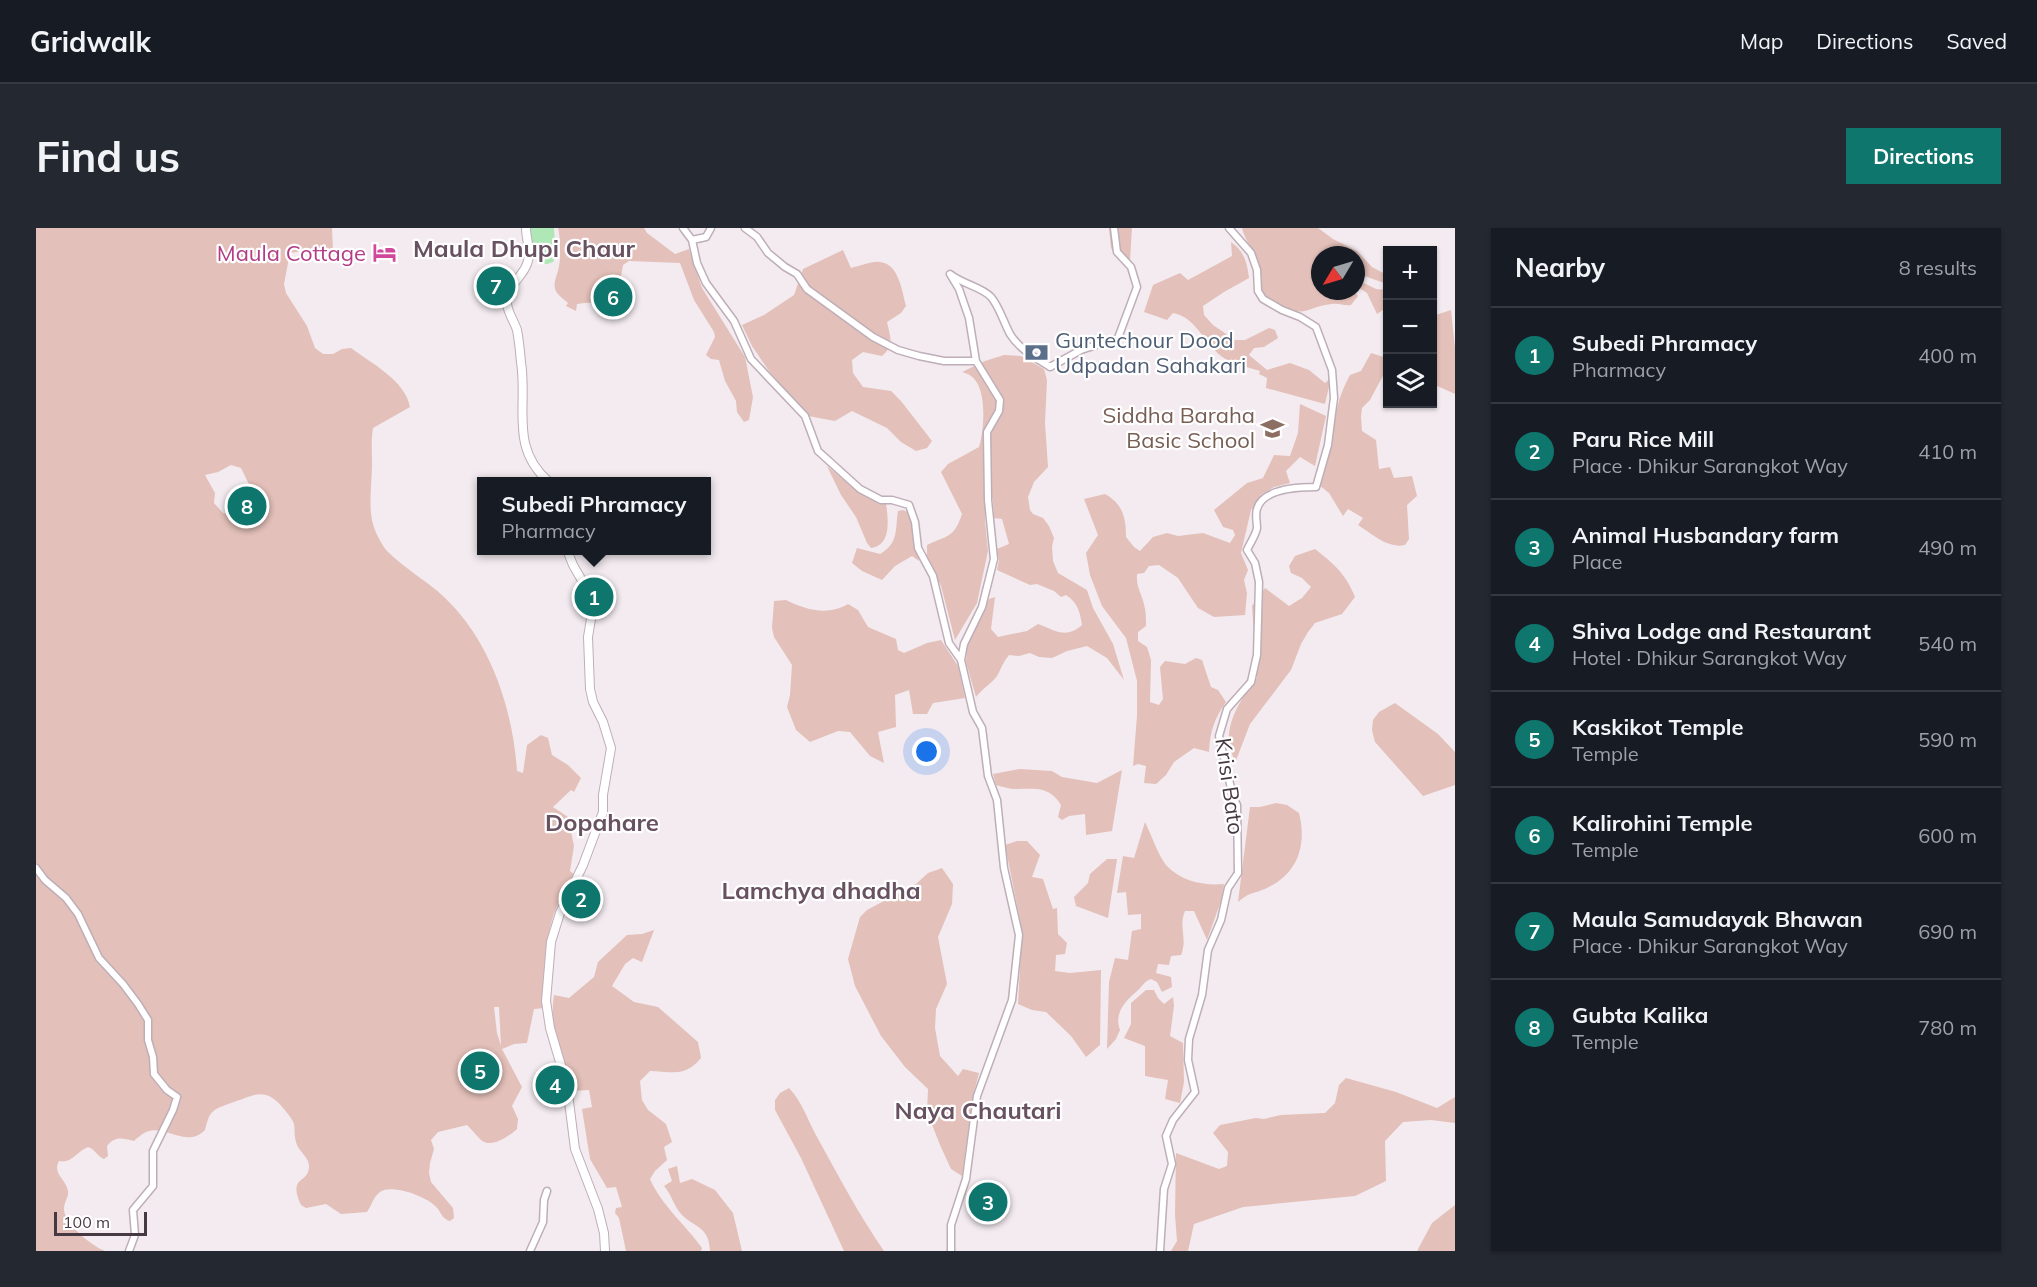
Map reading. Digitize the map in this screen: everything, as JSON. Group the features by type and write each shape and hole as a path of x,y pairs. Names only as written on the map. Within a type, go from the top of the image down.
{"street":[{"path":"526,228 530,254 527,264 508,295 507,303 516,330 522,368 525,445 532,463 545,477"},
{"path":"683,228 692,240 697,263 706,283 734,321 751,359 805,416 818,451 860,489 881,500 892,500 909,505 915,522 918,548 933,576 949,643 961,660 973,712 982,728 988,776 997,800 1004,868 1019,935 1012,1000 976,1096 966,1179 951,1224 951,1251"},
{"path":"692,240 706,237 711,228"},
{"path":"745,228 757,237 768,253 784,267 797,274 807,289 873,337 898,350 919,356 944,361 976,361"},
{"path":"961,660 964,644 982,607 994,559 988,500 987,432 999,411 1000,400 976,361 969,318 950,274 959,282 978,288 991,297 1012,337 1030,355 1050,367 1081,350 1118,338 1137,286 1131,267 1117,252 1114,228"},
{"name":"Krisi Bato","path":"1160,1251 1164,1189 1172,1164 1166,1136 1173,1120 1195,1092 1188,1060 1189,1039 1202,995 1208,950 1221,920 1227,888 1238,873 1237,805 1233,797 1219,736 1227,709 1251,682 1257,655 1258,582 1255,563 1247,550 1257,530 1257,508 1263,500 1274,493 1294,487 1316,487 1328,445 1334,398 1332,370 1316,327 1263,299 1258,291 1257,270 1251,253 1229,228"},
{"path":"569,555 588,591 591,619 588,637 590,689 611,748 603,795 603,812 583,865 560,913 551,942 546,1001 550,1028 567,1086 575,1149 600,1215 605,1251"},
{"path":"36,868 45,880 66,898 78,914 99,958 123,984 148,1020 148,1040 153,1057 154,1074 167,1090 177,1097 153,1151 153,1185 133,1210 135,1235 129,1251"},
{"path":"530,1251 543,1222 544,1200 547,1191"}],"shaded area":[{"path":"36,228 332,228 333,250 287,253 288,263 284,284 286,293 307,326 315,348 323,354 333,354 342,349 351,348 386,373 407,397 410,407 373,428 371,510 377,535 388,552 451,604 466,621 478,640 498,682 505,704 511,726 517,771 523,773 527,745 541,735 548,738 552,755 568,765 581,778 574,792 571,790 553,807 568,817 574,846 570,871 576,876 558,904 550,927 544,970 545,1008 534,1009 527,1043 514,1044 502,1049 522,1087 512,1106 518,1119 517,1129 510,1135 490,1143 481,1140 467,1125 438,1132 431,1140 434,1149 429,1173 431,1182 453,1208 454,1218 450,1221 434,1205 423,1198 392,1189 380,1192 367,1212 341,1214 326,1204 306,1208 301,1205 296,1188 306,1175 309,1165 297,1145 293,1122 284,1109 271,1097 252,1095 216,1109 208,1118 205,1130 198,1135 183,1137 153,1130 144,1133 134,1141 116,1139 107,1146 108,1156 104,1159 88,1147 67,1161 59,1161 58,1173 68,1191 64,1206 65,1215 80,1234 105,1251 36,1251","holes":["231,465 241,468 259,505 254,527 249,520 223,513 214,503 215,493 205,475 218,472","494,1007 499,1007 501,1046 497,1033"]},
{"path":"529,228 554,228 556,256 553,262 547,264 541,262 534,255"},
{"path":"558,228 644,228 647,233 675,254 689,249 702,288 745,357 753,397 749,420 744,422 737,412 736,401 725,381 719,360 711,359 706,355 715,337 714,332 694,300 680,263 629,261 623,265 617,299 577,304 576,311 566,306 568,303 555,290 560,258"},
{"path":"1109,228 1132,228 1130,261 1120,261 1111,248"},
{"path":"1242,228 1318,228 1347,246 1311,246 1311,300 1355,300 1351,305 1332,304 1301,311 1278,305 1263,294 1256,258"},
{"path":"1231,242 1244,257 1249,278 1203,306 1204,315 1213,325 1235,340 1245,340 1269,328 1275,330 1278,338 1264,347 1254,348 1249,355 1267,370 1290,363 1309,370 1325,383 1331,378 1325,404 1266,388 1267,378 1259,374 1260,371 1225,359 1188,319 1181,315 1173,313 1167,320 1144,312 1153,285 1180,273 1188,280 1232,256"},
{"path":"843,250 851,268 880,262 892,268 899,279 906,306 901,313 887,322 891,341 889,348 882,356 863,352 852,360 853,373 863,387 891,391 901,401 932,441 927,448 916,451 901,442 887,428 852,411 835,421 808,416 769,371 752,346 742,325 764,315 794,295 803,269"},
{"path":"1365,260 1372,267 1383,273 1383,283 1365,276"},
{"path":"1365,284 1383,290 1383,310 1377,314"},
{"path":"1451,310 1455,348 1455,394 1437,386 1437,315"},
{"path":"1371,353 1383,357 1383,376 1370,400 1362,408 1362,431 1376,440 1379,469 1390,467 1394,478 1412,476 1417,496 1407,505 1409,539 1405,545 1386,543 1358,525 1363,518 1348,509 1343,516 1329,493 1319,485 1342,393 1350,375 1361,371"},
{"path":"1004,355 1021,356 1044,369 1047,380 1045,423 1048,467 1034,482 1028,497 1030,510 1033,514 1043,518 1049,526 1054,538 1053,561 1058,573 1087,590 1093,608 1113,644 1124,680 1107,658 1087,646 1052,658 1039,657 1030,653 1019,656 1009,655 995,678 976,697 966,662 967,646 989,599 995,597 991,629 998,637 1027,631 1038,624 1066,633 1082,625 1078,608 1066,595 1061,597 1054,591 1037,584 1030,585 997,570 999,560 997,549 1009,544 1002,519 994,518 993,501 985,477 988,551 977,603 955,640 941,586 927,556 927,545 953,532 962,514 941,472 948,464 979,447 981,440 983,410 980,390 971,376 962,372"},
{"path":"1300,404 1326,416 1315,466 1300,457 1286,471 1290,483 1274,487 1261,495 1251,510 1241,553 1248,570 1244,580 1247,593 1245,615 1214,617 1198,608 1178,578 1159,565 1149,566 1144,573 1137,574 1137,582 1146,612 1146,626 1138,632 1138,641 1147,647 1151,660 1150,702 1159,705 1163,699 1160,667 1165,661 1185,664 1196,658 1202,660 1211,687 1218,690 1226,702 1213,726 1209,752 1194,748 1174,762 1166,775 1156,784 1144,783 1146,766 1138,764 1133,766 1137,681 1126,638 1102,606 1090,575 1086,553 1098,535 1084,499 1105,494 1116,502 1124,518 1126,537 1140,551 1153,537 1167,533 1178,536 1203,533 1230,543 1235,535 1233,530 1223,527 1214,510 1247,483 1263,478 1274,455 1290,456 1298,433"},
{"path":"827,466 858,492 886,503 886,537 878,546 871,548 867,543 856,517 841,495"},
{"path":"903,510 910,513 919,561 912,556 895,566 882,580 862,571 852,563 857,548 880,554 886,550 895,536 898,511"},
{"path":"1315,549 1339,570 1355,597 1342,614 1315,623 1308,632 1291,670 1250,724 1235,763 1229,743 1231,723 1242,699 1257,678 1252,606 1265,588 1289,606 1302,598 1311,587 1302,578 1291,573 1289,566 1295,556"},
{"path":"786,600 801,607 825,611 848,604 858,610 868,627 896,639 898,650 904,653 927,643 941,640 958,666 965,698 933,703 927,714 913,714 909,690 895,695 896,727 878,732 884,763 870,756 850,732 838,731 810,742 796,730 787,707 792,665 774,637 772,628 774,601"},
{"path":"1395,703 1438,734 1455,752 1455,785 1423,796 1375,742 1372,730 1373,720 1379,712"},
{"path":"1020,769 1052,771 1062,777 1097,783 1122,770 1112,831 1086,835 1085,814 1069,816 1062,820 1058,817 1061,805 1052,794 1036,789 1011,789 996,785 993,774"},
{"path":"1276,803 1287,805 1299,813 1302,836 1298,857 1278,882 1249,894 1238,902 1250,807"},
{"path":"1145,822 1160,856 1166,865 1178,875 1185,879 1208,884 1224,884 1221,901 1207,940 1194,911 1185,911 1182,923 1184,943 1181,955 1171,956 1169,965 1158,964 1156,973 1171,977 1172,987 1162,992 1157,982 1151,979 1145,983 1121,1009 1118,1019 1120,1030 1107,1049 1109,982 1115,958 1128,960 1132,931 1141,929 1141,914 1128,915 1126,892 1117,893 1123,856 1134,858"},
{"path":"1027,841 1040,855 1032,877 1043,879 1053,909 1057,908 1058,934 1067,943 1065,954 1056,955 1055,971 1070,973 1101,970 1100,1045 1086,1057 1071,1036 1046,1012 1032,1010 1018,1004 1022,930 1005,845"},
{"path":"1107,859 1117,859 1108,918 1076,906 1074,897 1088,883 1090,874"},
{"path":"942,868 953,884 952,904 938,937 947,984 936,1009 935,1028 940,1056 958,1076 963,1069 979,1073 973,1096 962,1176 951,1169 927,1112 928,1089 905,1067 881,1036 855,986 848,959 860,917 867,910 916,884 928,873"},
{"path":"654,930 642,962 633,958 625,964 612,986 634,1002 658,1007 698,1042 701,1058 690,1068 678,1072 650,1071 640,1081 642,1100 648,1110 666,1124 672,1142 664,1147 667,1160 650,1179 667,1206 702,1248 701,1251 626,1251 619,1218 615,1213 616,1208 622,1207 616,1187 607,1188 590,1159 582,1109 592,1107 589,1090 572,1091 553,1021 554,995 569,998 594,977 598,962 627,935"},
{"path":"1146,990 1154,990 1164,1004 1173,997 1170,1036 1183,1043 1184,1082 1180,1103 1165,1099 1168,1080 1145,1076 1145,1046 1124,1038 1131,1024 1131,1003"},
{"path":"1346,1078 1396,1092 1437,1108 1455,1097 1455,1123 1431,1120 1403,1122 1385,1141 1386,1181 1355,1196 1243,1207 1194,1224 1188,1251 1171,1251 1177,1241 1176,1153 1219,1169 1227,1166 1228,1152 1213,1133 1220,1125 1281,1115 1325,1113 1335,1103 1339,1085"},
{"path":"789,1088 801,1105 849,1195 884,1251 844,1251 801,1158 775,1110 775,1100 780,1093"},
{"path":"677,1166 680,1183 692,1179 715,1190 733,1213 742,1251 710,1251 704,1232 679,1212 664,1186 672,1181 668,1169"},
{"path":"1455,1205 1455,1251 1417,1251 1432,1223"}],"place":[{"name":"Maula Cottage","path":"384,253"},
{"name":"Maula Samudayak Bhawan","path":"496,286"},
{"name":"Kalirohini Temple","path":"613,297"},
{"name":"Guntechour Dood Udpadan Sahakari","path":"1037,353"},
{"name":"Siddha Baraha Basic School","path":"1273,428"},
{"name":"Gubta Kalika","path":"247,506"},
{"name":"Subedi Phramacy","path":"594,597"},
{"name":"Paru Rice Mill","path":"581,899"},
{"name":"Kaskikot Temple","path":"480,1071"},
{"name":"Shiva Lodge and Restaurant","path":"555,1085"},
{"name":"Animal Husbandary farm","path":"988,1202"}],"district":[{"name":"Maula Dhupi Chaur","path":"524,249"},
{"name":"Dopahare","path":"602,823"},
{"name":"Lamchya dhadha","path":"821,891"},
{"name":"Naya Chautari","path":"978,1111"}]}
